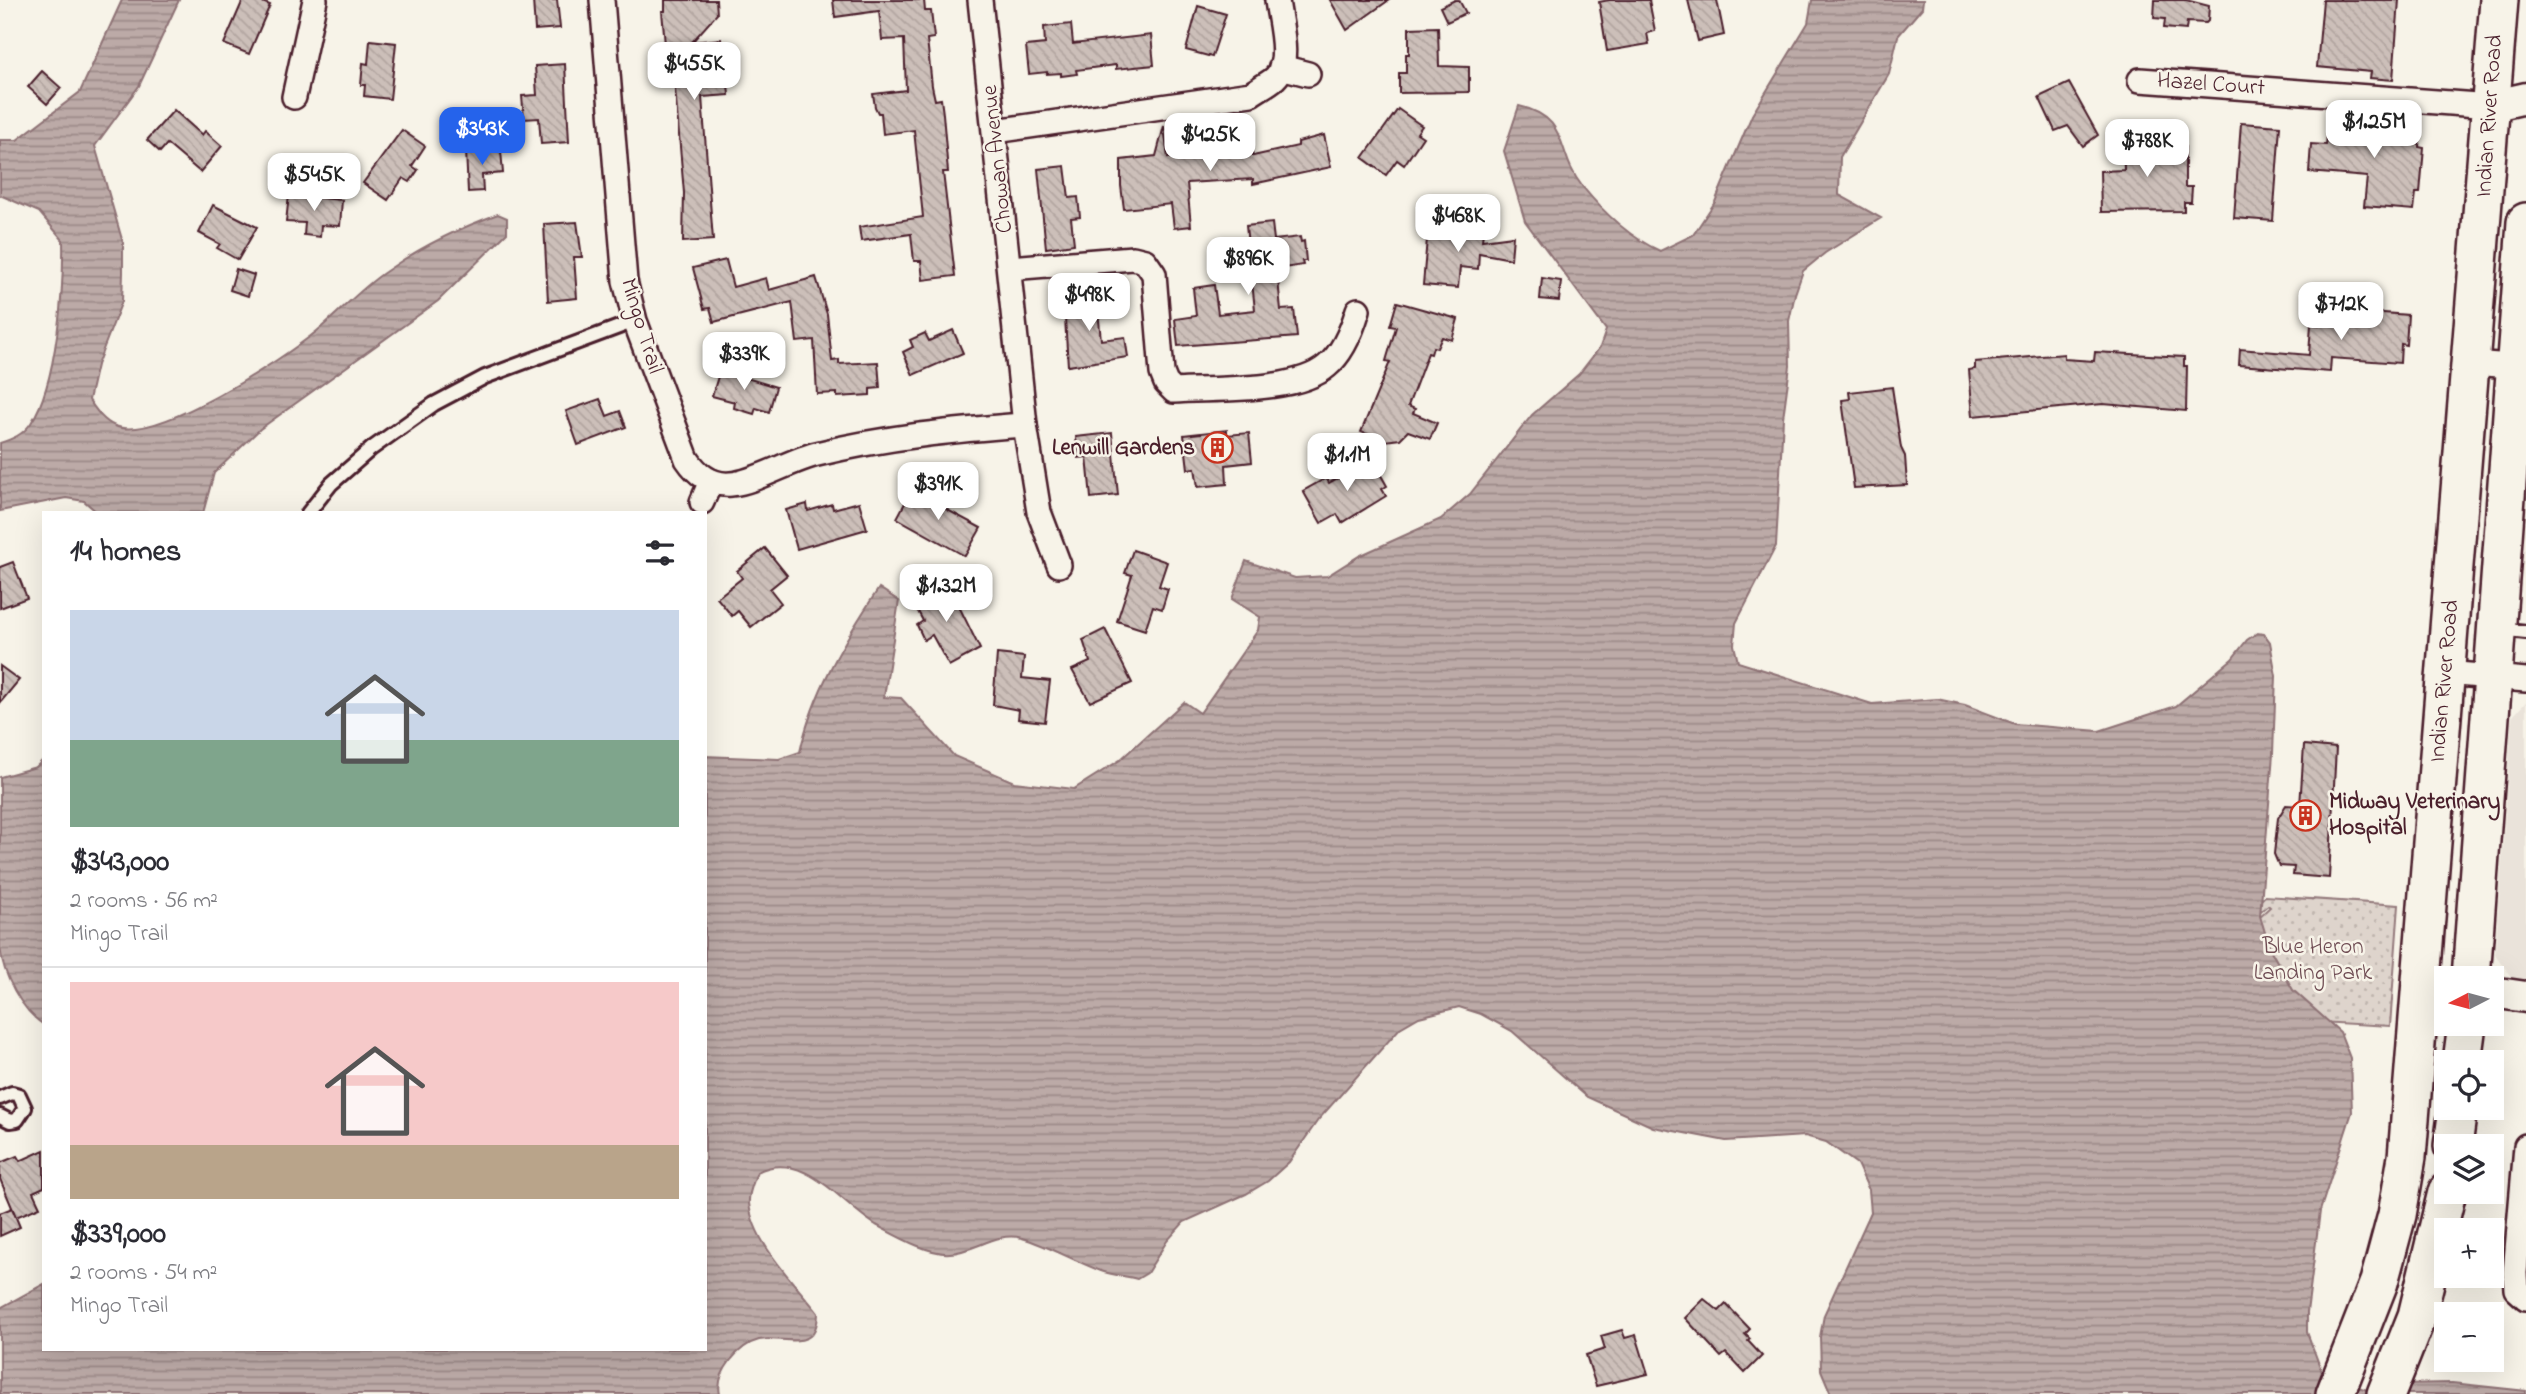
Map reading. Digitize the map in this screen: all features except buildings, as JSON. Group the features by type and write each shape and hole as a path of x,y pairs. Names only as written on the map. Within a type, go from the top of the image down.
{"main road":[{"name":"Indian River Road","path":"2435,966 2446,673 2499,0"},
{"name":"Indian River Road","path":"2473,966 2510,679 2519,630 2514,511 2526,222"},
{"name":"Indian River Road","path":"2335,1394 2386,1256 2407,1157 2434,986"},
{"path":"2386,1394 2430,1273 2444,1204"}],"street":[{"path":"294,97 315,0"},
{"name":"Mingo Trail","path":"602,0 625,281 635,321 687,459 706,491 743,482 806,457 865,442 918,433 1025,425"},
{"name":"Chowan Avenue","path":"980,0 1025,425 1039,512 1059,565"},
{"path":"995,131 1251,94 1277,77 1281,67 1283,54 1277,0"},
{"path":"1281,67 1308,74"},
{"name":"Hazel Court","path":"2140,80 2491,106"},
{"path":"2491,106 2526,98"},
{"path":"1010,268 1133,258 1145,261 1154,274 1163,373 1166,383 1174,391 1278,384 1316,374 1329,365 1341,349 1358,310"},
{"path":"2472,363 2521,366"},
{"path":"2446,673 2510,679"},
{"path":"2504,994 2526,997"},
{"path":"2526,1146 2515,1273 2516,1289 2526,1298"}],"lane":[{"path":"315,510 331,484 370,449 435,404 485,377 635,321"},
{"path":"0,1098 12,1093 19,1095 25,1108 17,1120 10,1121 0,1116"}],"shaded area":[{"path":"122,0 179,0 139,86 95,146 123,243 122,301 97,365 89,400 100,415 115,426 134,428 159,423 188,411 249,378 326,324 385,272 453,232 498,214 507,218 507,233 438,301 260,429 214,473 204,511 96,511 84,501 66,498 0,511 0,443 21,434 31,423 40,406 53,360 60,308 63,240 39,212 0,195 0,140 17,140 80,92"},
{"path":"1812,0 1923,0 1922,8 1898,36 1889,74 1840,157 1839,195 1881,218 1825,253 1803,271 1795,294 1789,321 1790,366 1783,418 1776,546 1736,623 1734,645 1738,662 1872,704 1937,699 1965,705 2015,724 2099,731 2176,706 2232,659 2247,640 2257,633 2264,634 2270,642 2276,676 2273,754 2260,916 2270,949 2293,990 2340,1032 2350,1058 2352,1112 2320,1211 2307,1312 2307,1332 2323,1375 2367,1390 2394,1384 2452,1383 2526,1391 2526,1394 1831,1394 1821,1370 1820,1337 1824,1315 1871,1212 1869,1190 1857,1164 1826,1142 1805,1136 1726,1141 1653,1127 1587,1097 1512,1031 1481,1014 1459,1007 1419,1017 1400,1028 1318,1120 1289,1162 1268,1181 1246,1194 1184,1222 1167,1241 1147,1273 1137,1279 1101,1271 1022,1238 994,1239 959,1252 932,1251 876,1225 806,1173 791,1167 774,1167 757,1172 749,1199 752,1218 766,1247 818,1313 816,1326 812,1334 805,1339 769,1339 751,1343 730,1361 725,1369 719,1386 720,1394 0,1394 0,1308 42,1285 42,1351 707,1351 707,756 779,759 800,752 822,687 854,627 879,588 899,601 884,697 901,698 954,756 1014,782 1074,789 1120,760 1184,702 1200,713 1258,630 1260,617 1232,599 1246,561 1295,578 1327,576 1359,556 1441,519 1470,494 1532,415 1579,374 1600,347 1606,330 1525,221 1504,151 1519,106 1536,111 1555,128 1574,173 1599,205 1627,231 1660,251 1693,235 1715,202 1752,115 1808,23"},
{"path":"2526,702 2526,982 2514,981 2495,954 2512,717"},
{"path":"42,761 42,1023 14,991 0,947 0,777 36,767"}],"green space":[{"name":"Blue Heron Landing Park","path":"2265,896 2399,905 2390,1026 2248,1018 2233,941 2270,907 2268,905 2206,956"}],"place":[{"name":"Lenwill Gardens","path":"1218,448"},
{"name":"Midway Veterinary Hospital","path":"2306,815"}]}
